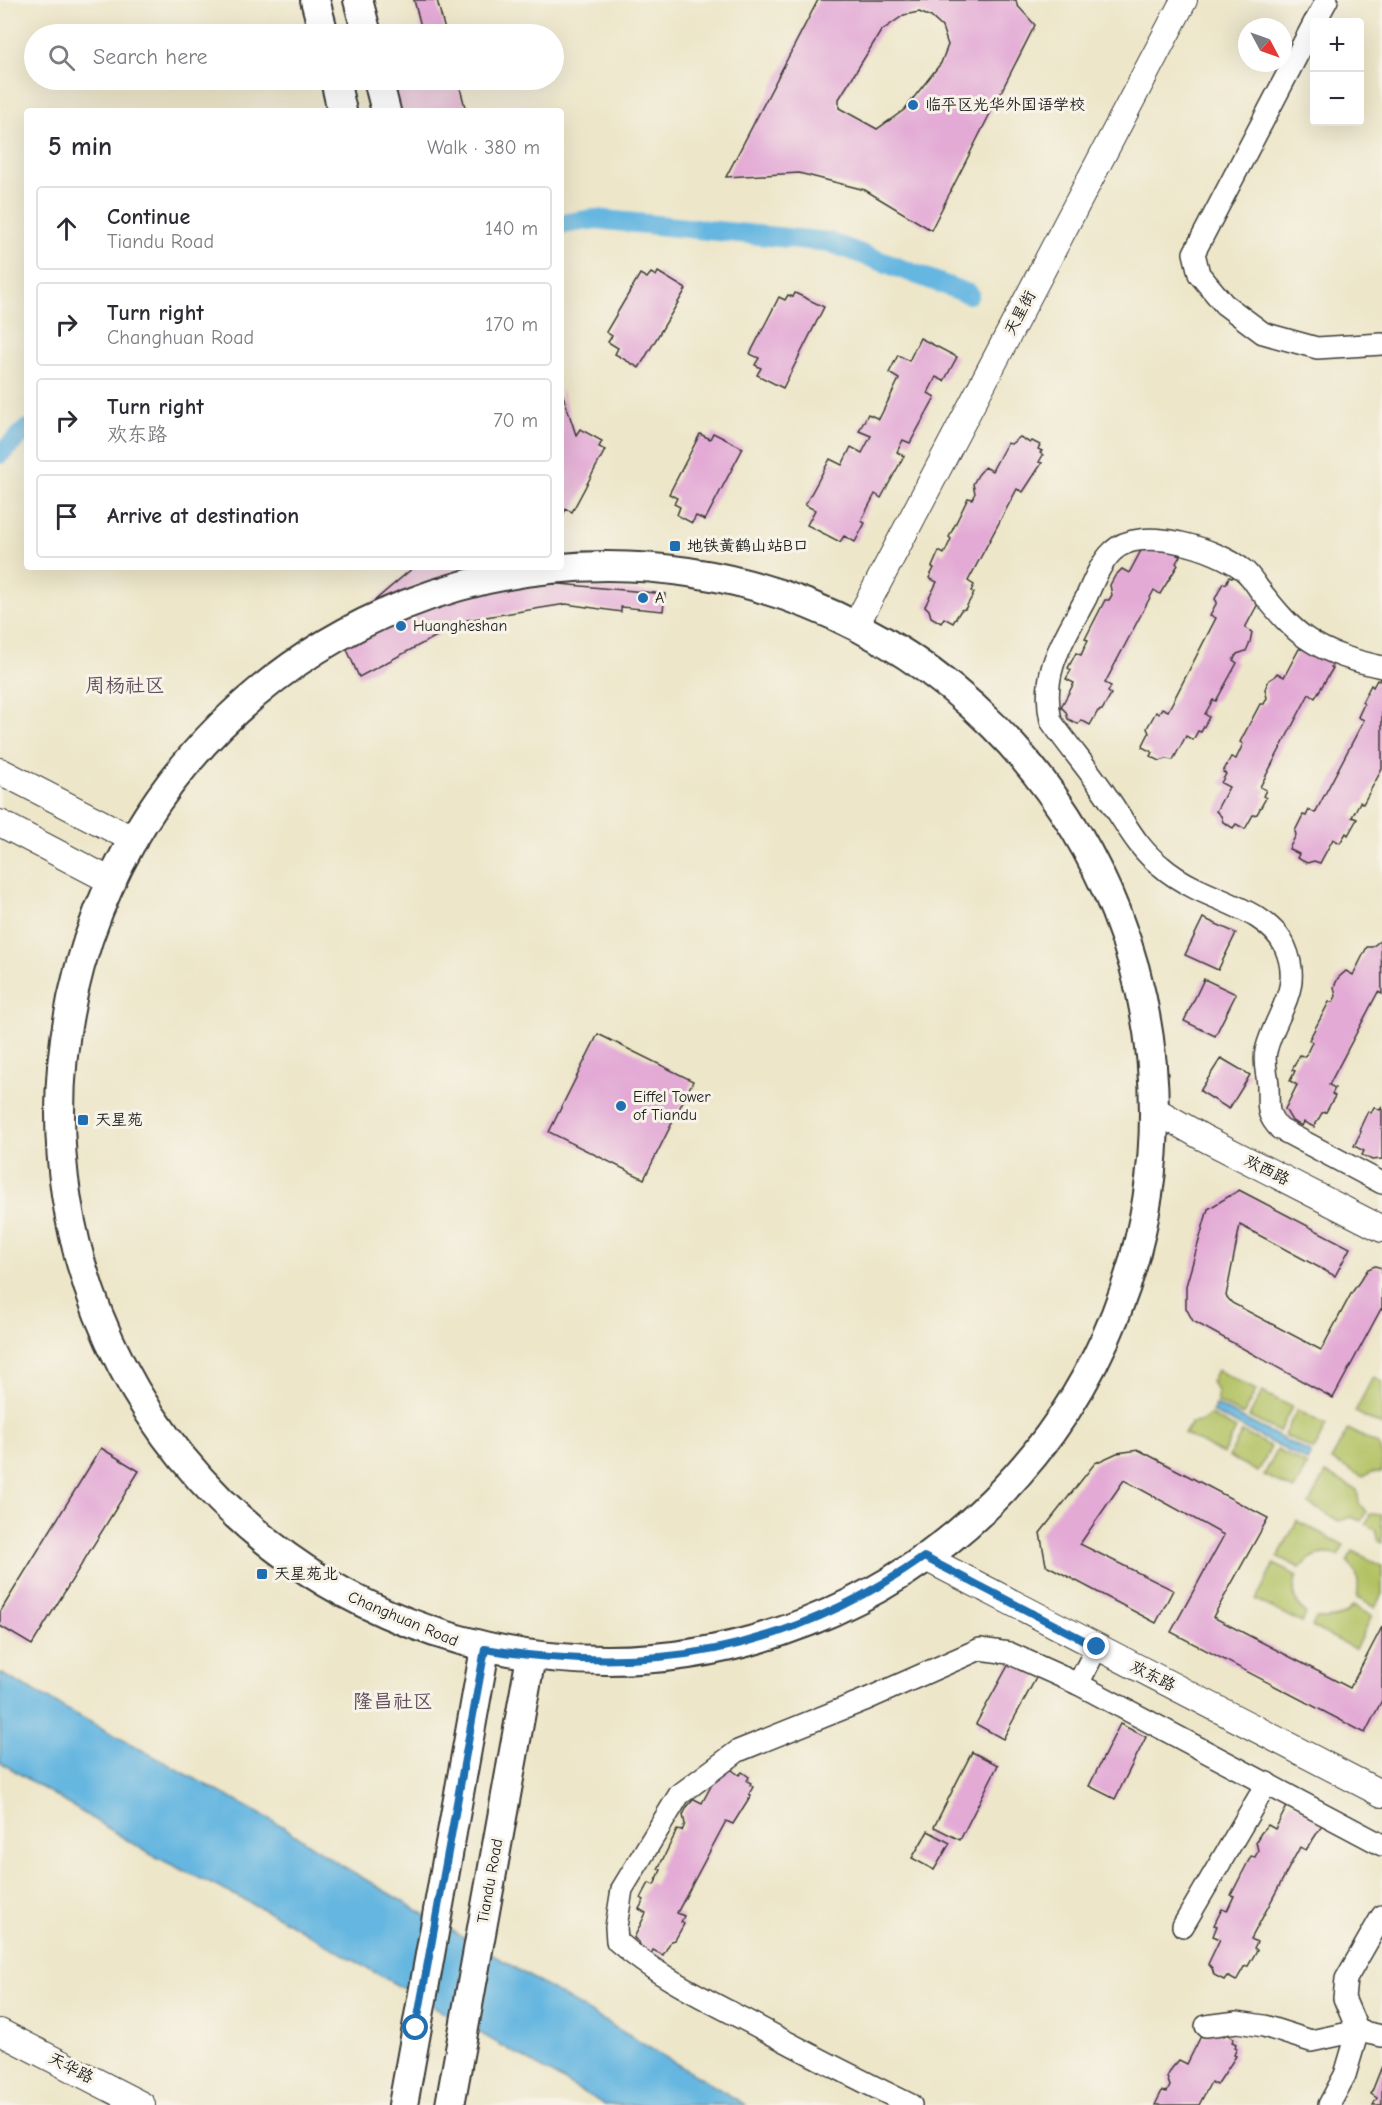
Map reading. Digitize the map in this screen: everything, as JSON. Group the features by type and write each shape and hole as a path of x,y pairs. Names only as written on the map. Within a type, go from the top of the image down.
{"main road":[{"path":"315,0 321,24"},
{"path":"358,0 364,24"},
{"path":"337,90 341,108"},
{"path":"381,90 385,108"},
{"name":"Changhuan Road","path":"551,570 456,577 428,597 372,620 325,645 283,674 238,711 198,752 156,805 134,840 102,905 80,968 70,1010 62,1070 60,1120 63,1175 82,1272 100,1323 119,1364 154,1422 184,1463 221,1503 274,1549 329,1586 375,1610 455,1642 531,1657 626,1660 678,1656 734,1645 781,1632 830,1612 892,1580 948,1540 1000,1492 1035,1453 1090,1368 1109,1328 1130,1273 1143,1218 1152,1153 1154,1084 1148,1030 1134,964 1117,912 1086,846 1052,792 1003,734 948,683 895,646 856,625 791,597 734,580 676,570 609,566 564,569"},
{"path":"403,2105 485,1649"},
{"name":"Tiandu Road","path":"450,2105 531,1657"}],"street":[{"name":"天星街","path":"856,625 1184,0"},
{"path":"1318,18 1327,0"},
{"path":"1310,33 1194,253 1199,274 1224,304 1263,333 1317,348 1382,344"},
{"path":"1382,667 1352,660 1324,649 1305,637 1282,617 1245,572 1228,560 1192,546 1162,540 1140,539 1126,542 1113,551 1099,572 1051,667 1047,688 1051,720 1109,799 1131,836 1158,864 1175,877 1260,920 1284,944 1290,960 1289,997 1266,1051 1264,1068 1268,1086 1267,1105 1271,1119 1280,1129 1382,1183"},
{"path":"0,771 134,840"},
{"path":"0,823 113,882"},
{"name":"欢西路","path":"1153,1108 1202,1137 1382,1229"},
{"name":"欢东路","path":"924,1557 1382,1794"},
{"path":"1078,1684 1097,1647"},
{"path":"911,2105 673,1983 638,1959 617,1941 616,1927 622,1888 679,1795 738,1750 867,1699 980,1649 1009,1653 1078,1684 1382,1845"},
{"path":"1183,1926 1267,1783"},
{"path":"1329,2105 1345,2075 1358,2031 1344,1998 1346,1979 1382,1916"},
{"path":"1206,2026 1237,2022 1264,2026 1311,2041 1358,2031 1382,2036"},
{"name":"天华路","path":"0,2032 141,2105"}],"green space":[{"path":"1217,1370 1256,1390 1243,1415 1217,1402 1217,1391 1211,1382"},
{"path":"1373,1377 1382,1381 1382,1426 1355,1412"},
{"path":"1262,1392 1292,1407 1279,1432 1249,1417"},
{"path":"1297,1410 1326,1425 1314,1450 1284,1435"},
{"path":"1210,1415 1236,1429 1223,1454 1184,1434 1191,1423 1201,1422"},
{"path":"1348,1429 1379,1445 1382,1472 1372,1472 1363,1477 1331,1460"},
{"path":"1242,1432 1271,1447 1258,1472 1229,1457"},
{"path":"1277,1450 1307,1465 1294,1490 1264,1475"},
{"path":"1326,1473 1357,1490 1359,1503 1366,1512 1361,1521 1351,1517 1339,1521 1309,1504"},
{"path":"1370,1514 1382,1515 1382,1543 1378,1541 1375,1530 1366,1524"},
{"path":"1297,1521 1344,1545 1338,1556 1327,1554 1317,1556 1308,1560 1300,1568 1278,1557"},
{"path":"1353,1551 1382,1566 1382,1594 1375,1607 1357,1598 1357,1578 1354,1569 1347,1561"},
{"path":"1274,1564 1297,1576 1294,1586 1295,1597 1306,1614 1302,1623 1256,1600"},
{"path":"1353,1606 1372,1616 1355,1649 1312,1627 1316,1618 1336,1618"}],"water":[{"path":"1216,1405 1311,1453 1307,1461 1212,1412"},
{"path":"0,1673 282,1826 336,1862 746,2105 605,2105 279,1917 150,1854 0,1762"}],"building":[{"path":"414,0 437,0 443,24 420,24"},
{"path":"818,0 1016,0 1017,5 1035,25 931,230 865,190 799,173 726,177","holes":["919,12 931,17 942,27 948,45 941,63 904,110 877,129 839,108 839,99 881,31 904,15"]},
{"path":"401,90 461,90 465,108 372,108 369,97"},
{"path":"658,272 686,289 639,368 615,354 618,348 608,342 612,336 606,332 640,274 647,278 651,273 656,276"},
{"path":"795,293 824,307 783,388 757,375 761,368 755,365 759,358 750,354 779,297 785,300 788,295 793,297"},
{"path":"920,338 957,357 944,381 936,377 928,393 935,397 910,443 903,440 897,452 904,456 881,498 875,494 861,521 865,523 855,542 844,536 840,542 807,525 815,510 805,505 830,459 842,465 851,447 862,453 871,436 859,431 868,414 879,419 899,379 889,373 898,355 909,361"},
{"path":"564,398 576,435 580,429 602,441 599,447 605,450 572,512 566,509 564,513"},
{"path":"713,433 743,448 705,520 696,516 692,523 677,515 680,507 674,504 677,498 669,494 700,434 710,439"},
{"path":"1020,437 1030,443 1032,441 1040,445 1038,449 1043,455 1039,462 1042,463 1023,492 1017,489 968,581 974,585 971,591 974,593 965,609 961,610 953,623 944,618 941,623 931,617 925,606 937,582 929,578 934,568 932,567 939,551 944,554 951,539 949,537 968,498 972,499 975,493 973,484 978,475 985,467 992,471 1007,443 1011,444"},
{"path":"1144,545 1179,553 1177,555 1180,556 1176,563 1178,565 1160,594 1154,590 1105,683 1111,686 1108,692 1111,694 1102,710 1098,711 1090,725 1081,720 1078,724 1068,719 1061,707 1074,683 1066,679 1071,670 1068,668 1076,653 1081,655 1088,640 1085,639 1105,600 1109,600 1112,595 1110,585 1115,576 1122,569 1129,573"},
{"name":"Huangheshan","path":"410,570 519,570 523,584 560,584 665,594 663,611 621,607 621,612 566,604 467,620 359,677 339,631"},
{"path":"1233,576 1260,600 1245,628 1252,632 1250,642 1246,651 1237,654 1233,660 1237,663 1216,701 1213,700 1205,714 1209,717 1201,732 1198,731 1193,740 1186,736 1173,760 1160,761 1150,756 1152,752 1142,747 1149,733 1147,728 1156,712 1159,714 1162,708 1168,711 1216,618 1210,615 1217,602 1215,599 1223,583 1226,584 1229,577"},
{"path":"1312,642 1335,660 1331,667 1333,668 1315,698 1309,694 1260,787 1266,790 1263,796 1266,798 1257,814 1253,815 1245,829 1236,824 1233,828 1223,822 1216,811 1229,787 1221,783 1226,774 1223,772 1231,757 1236,759 1243,744 1240,742 1260,704 1264,704 1267,698 1265,689 1269,680 1277,673 1284,677 1299,649 1303,649"},
{"path":"1382,676 1382,769 1363,804 1360,802 1352,817 1357,819 1348,835 1346,833 1340,843 1333,839 1320,863 1314,861 1307,863 1297,858 1299,854 1289,849 1296,835 1295,831 1303,815 1306,816 1309,810 1315,813 1364,720 1358,717 1364,704 1362,702 1371,685 1373,687"},
{"path":"1203,918 1236,933 1218,970 1185,955"},
{"path":"1381,940 1382,994 1378,992 1329,1085 1335,1088 1332,1094 1335,1096 1326,1112 1322,1113 1314,1127 1304,1122 1302,1126 1292,1121 1285,1109 1297,1085 1290,1081 1295,1071 1292,1070 1300,1055 1305,1057 1312,1042 1309,1040 1329,1002 1333,1002 1336,996 1334,987 1338,978 1346,971 1353,975 1367,947 1372,947"},
{"path":"1204,979 1236,994 1215,1036 1184,1021"},
{"name":"Eiffel Tower of Tiandu","path":"598,1034 693,1081 644,1179 549,1132"},
{"path":"1221,1058 1250,1075 1229,1109 1200,1091"},
{"path":"1374,1107 1380,1110 1382,1107 1382,1159 1372,1160 1362,1155 1364,1151 1354,1146 1368,1111 1371,1113"},
{"path":"1239,1190 1350,1248 1335,1276 1240,1225 1226,1296 1232,1303 1321,1350 1351,1294 1368,1269 1375,1266 1382,1268 1382,1310 1333,1398 1193,1321 1186,1308 1186,1286 1208,1209"},
{"path":"101,1448 139,1471 32,1645 0,1626 0,1612"},
{"path":"1139,1450 1268,1518 1213,1617 1350,1688 1382,1627 1382,1700 1365,1733 1171,1632 1224,1535 1124,1480 1080,1544 1173,1590 1156,1623 1046,1565 1040,1533 1095,1463 1117,1453"},
{"path":"1010,1662 1037,1676 1003,1739 976,1724"},
{"path":"1120,1724 1146,1737 1115,1799 1089,1786"},
{"path":"972,1752 998,1765 960,1840 934,1827"},
{"path":"729,1768 739,1775 742,1772 749,1777 747,1781 753,1787 749,1794 751,1795 733,1824 726,1821 677,1913 684,1916 681,1922 684,1924 675,1940 671,1941 663,1955 653,1950 651,1954 641,1949 639,1942 634,1938 646,1913 639,1909 644,1900 641,1898 649,1883 654,1885 661,1870 658,1869 677,1830 682,1831 685,1824 683,1815 687,1807 694,1799 702,1803 717,1775"},
{"path":"1290,1801 1325,1821 1306,1850 1300,1847 1251,1939 1257,1942 1254,1948 1257,1950 1248,1966 1244,1967 1236,1981 1227,1976 1224,1980 1214,1975 1208,1964 1220,1939 1213,1936 1217,1926 1214,1925 1222,1909 1227,1911 1234,1896 1231,1895 1251,1856 1255,1857 1258,1851 1256,1841 1268,1825 1275,1829"},
{"path":"928,1831 950,1843 934,1870 912,1858"},
{"path":"1214,2030 1224,2036 1226,2034 1234,2038 1232,2042 1237,2048 1234,2055 1236,2056 1217,2085 1211,2082 1199,2105 1155,2105 1162,2091 1167,2092 1170,2086 1167,2077 1172,2068 1179,2060 1187,2064 1201,2036 1205,2037"},
{"path":"1382,2066 1382,2105 1373,2105 1377,2098 1371,2094"}],"waterway":[{"path":"564,224 595,219 829,242 969,294"},
{"path":"0,454 24,432"}],"place":[{"name":"临平区光华外国语学校","path":"913,105"},
{"name":"地铁黄鹤山站B口","path":"675,546"},
{"name":"A","path":"643,598"},
{"name":"Huangheshan","path":"401,626"},
{"name":"Eiffel Tower of Tiandu","path":"621,1106"},
{"name":"天星苑","path":"83,1120"},
{"name":"天星苑北","path":"262,1574"}],"district":[{"name":"周杨社区","path":"125,685"},
{"name":"隆昌社区","path":"393,1701"}],"route":[{"path":"416,2028 485,1649 531,1657 626,1660 678,1656 734,1645 781,1632 830,1612 892,1580 924,1557 1097,1647"}]}
